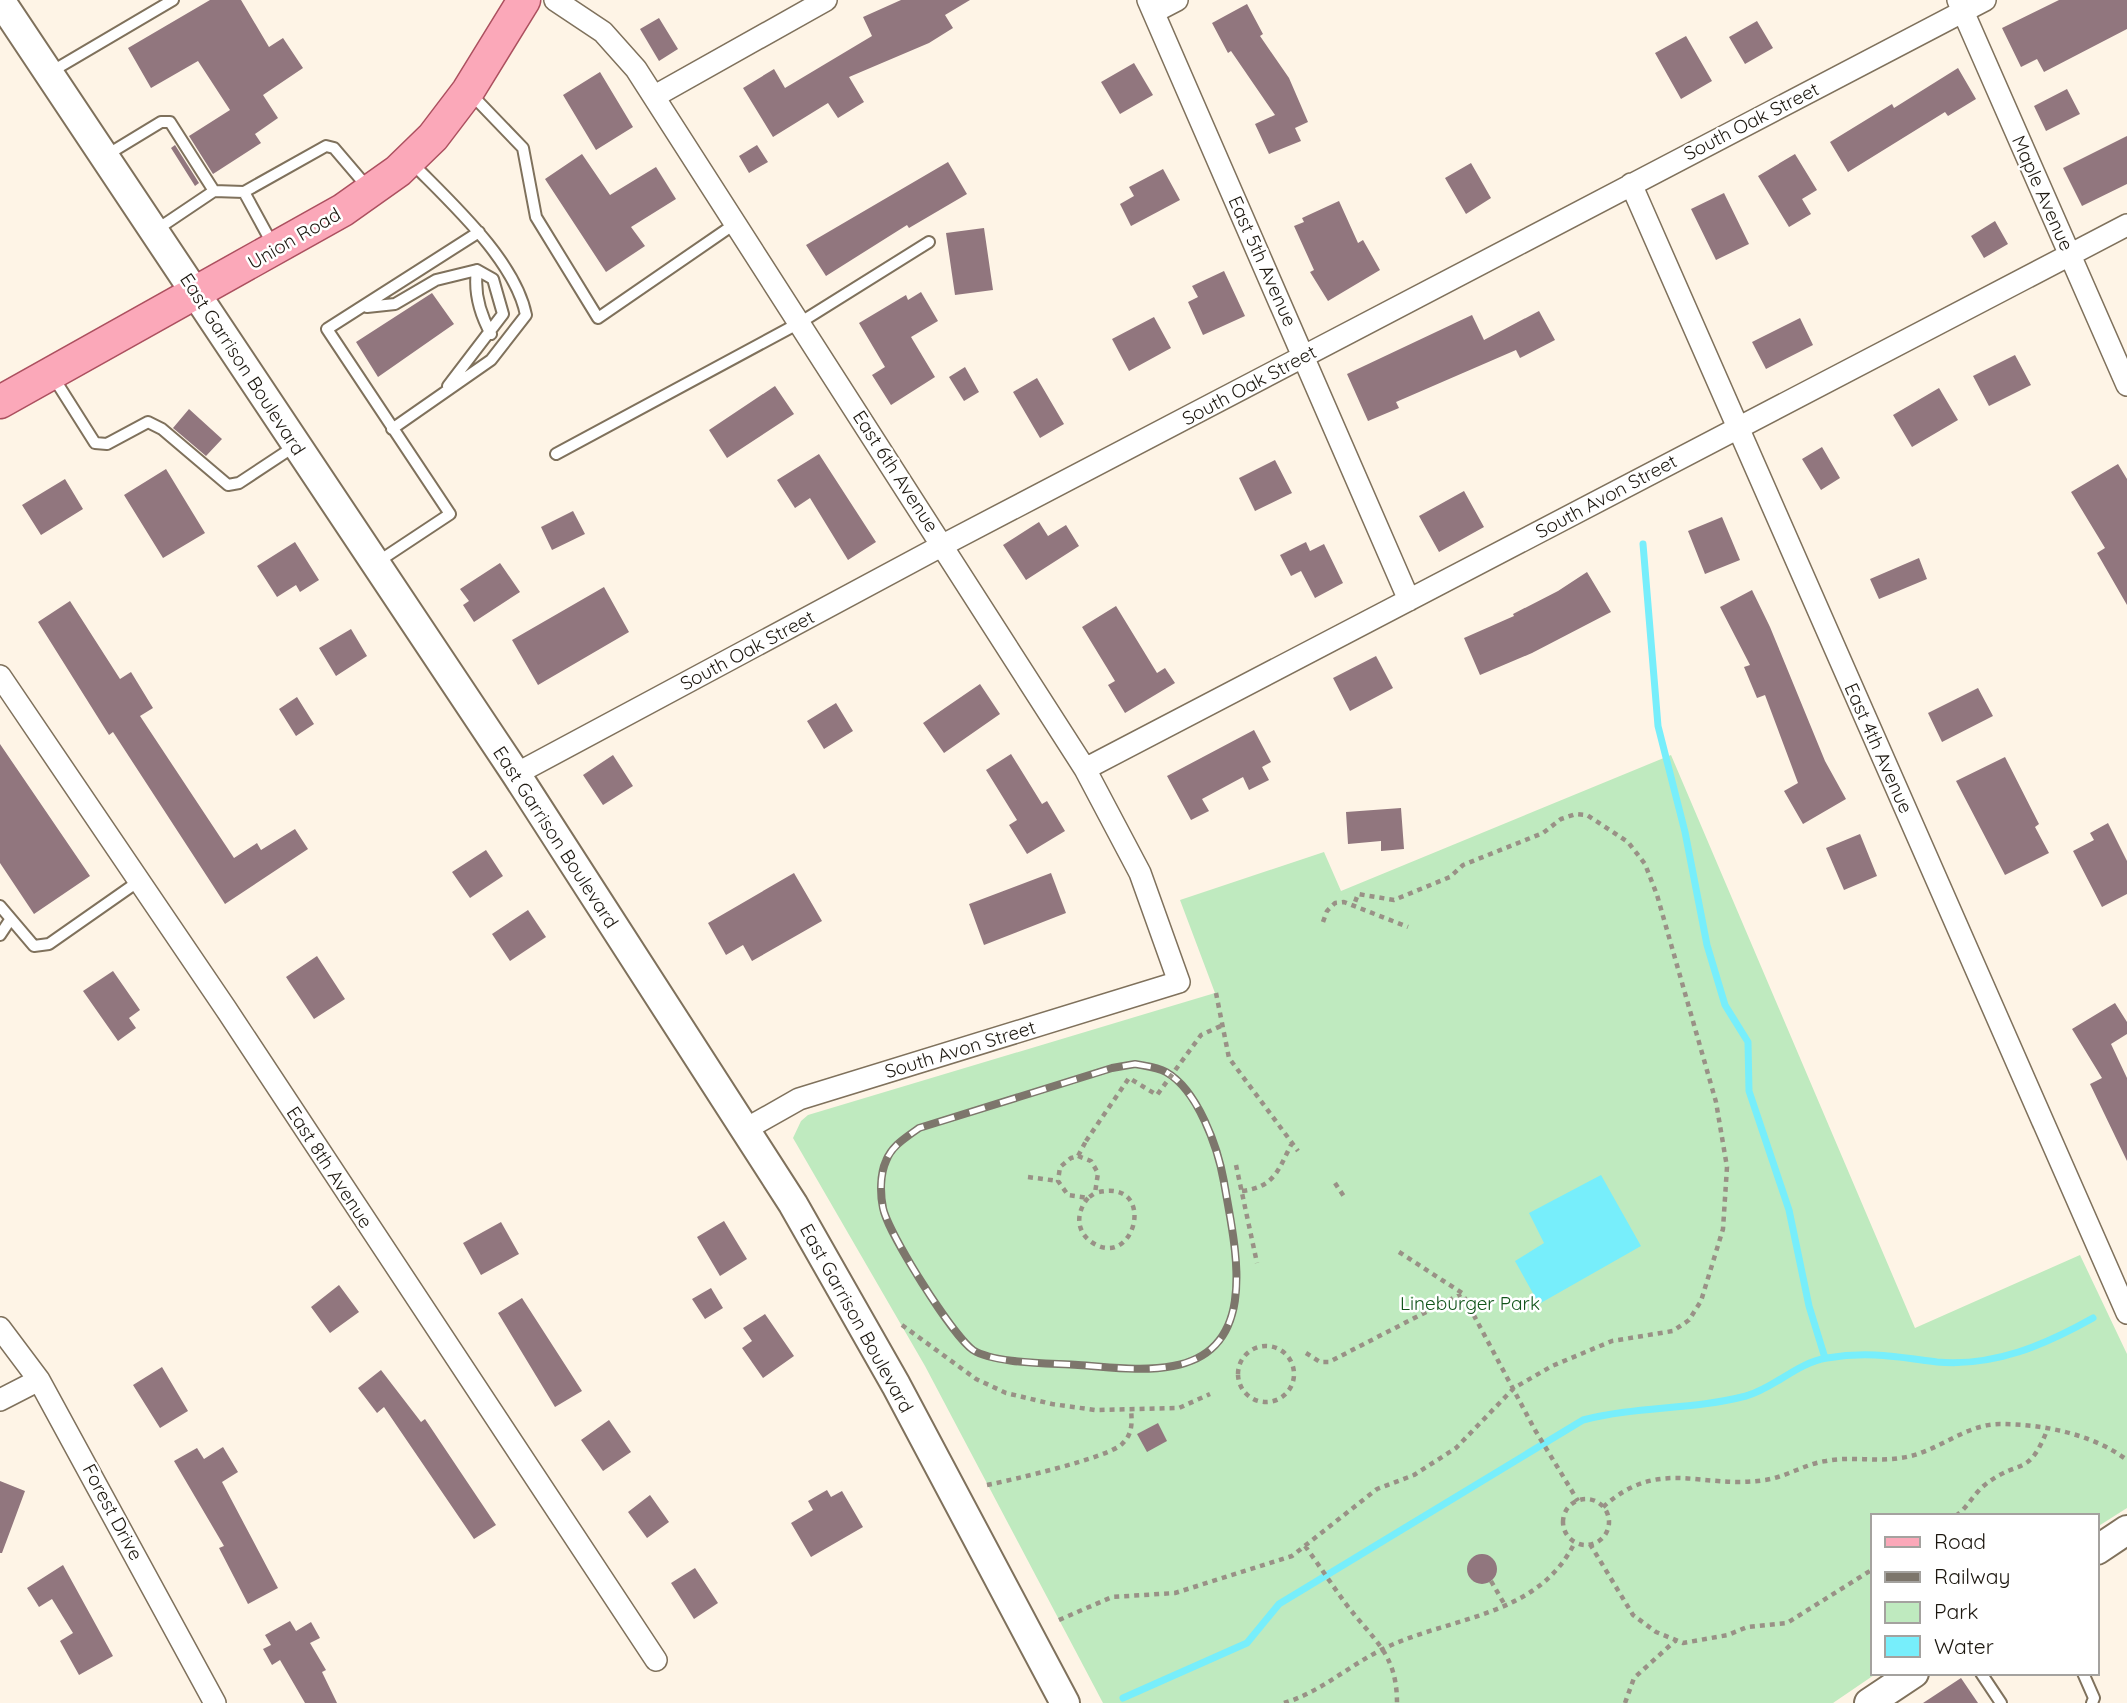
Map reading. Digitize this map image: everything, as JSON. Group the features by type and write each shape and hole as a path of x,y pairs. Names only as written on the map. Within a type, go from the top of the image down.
{"main road":[{"name":"East Garrison Boulevard","path":"1,0 516,774 793,1204 897,1385 1065,1703"},
{"name":"Union Road","path":"0,402 197,294 371,191 433,137 468,91 524,0"},
{"path":"2099,1549 2127,1530"},
{"path":"1870,1703 1911,1675"}],"street":[{"name":"East 6th Avenue","path":"555,0 603,32 636,69 943,545 1085,769 1140,873 1179,982"},
{"path":"655,96 825,0"},
{"path":"1151,6 1177,0"},
{"name":"South Oak Street","path":"516,774 943,545 1631,184 1961,6 1984,0"},
{"name":"East 5th Avenue","path":"1151,6 1409,600"},
{"name":"Maple Avenue","path":"1961,6 2127,385"},
{"name":"East 4th Avenue","path":"1631,184 2127,1313"},
{"name":"South Avon Street","path":"1085,769 2127,225"},
{"name":"East 8th Avenue","path":"0,677 139,881 656,1660"},
{"name":"South Avon Street","path":"746,1129 799,1099 1179,982"},
{"name":"Forest Drive","path":"0,1328 39,1380 215,1703"},
{"path":"0,1400 39,1380"}],"lane":[{"path":"49,73 173,0"},
{"path":"468,91 523,148 536,217 598,318 736,223"},
{"path":"105,156 161,122 170,122 214,191"},
{"path":"155,231 214,191 244,192 326,146 334,148 371,191"},
{"path":"392,429 491,360 526,315 522,296 479,232 409,160"},
{"path":"244,192 275,249"},
{"path":"376,564 450,514 327,329 479,232"},
{"path":"556,454 801,323 929,242"},
{"path":"364,307 395,304 436,280 477,270 493,279 503,314 491,334 469,356 445,392"},
{"path":"477,270 475,286 483,319 491,334"},
{"path":"51,373 94,443 107,444 148,422 162,429 228,485 239,483 297,445"},
{"path":"0,906 34,946 49,944 139,881"},
{"path":"0,935 10,920"},
{"path":"1982,1675 2001,1703"},
{"path":"2084,1675 2094,1698 2092,1703"}],"path":[{"path":"1059,1620 1112,1597 1175,1593 1279,1562 1306,1546 1377,1489 1414,1475 1456,1448 1514,1388 1552,1366 1612,1341 1672,1331 1689,1320 1701,1301 1723,1228 1727,1167 1716,1102 1657,895 1645,864 1628,842 1587,815 1576,814 1561,819 1543,833 1463,865 1450,877 1394,900 1358,894 1353,905"},
{"path":"1323,922 1327,911 1335,903 1353,905 1408,927"},
{"path":"1216,993 1229,1058 1298,1151"},
{"path":"1058,1181 1065,1161 1078,1156 1129,1078 1157,1095 1201,1035 1223,1025"},
{"path":"1242,1191 1270,1183 1292,1143"},
{"path":"1078,1156 1096,1166 1099,1180 1095,1193"},
{"path":"1236,1165 1257,1263"},
{"path":"1028,1177 1058,1181 1068,1195 1088,1198"},
{"path":"1335,1183 1345,1198"},
{"path":"1114,1191 1129,1200 1134,1209 1135,1227 1123,1242 1105,1247 1088,1240 1079,1224 1082,1205 1088,1198 1095,1193 1114,1191"},
{"path":"1399,1252 1462,1293 1535,1430 1578,1501"},
{"path":"1306,1353 1320,1362 1329,1362 1462,1293"},
{"path":"902,1325 976,1379 1006,1393 1052,1404 1095,1409 1179,1408 1210,1394"},
{"path":"1268,1346 1280,1349 1290,1359 1293,1377 1286,1393 1279,1398 1261,1401 1245,1393 1238,1372 1247,1353 1268,1346"},
{"path":"987,1485 1101,1457 1122,1444 1133,1427 1131,1409"},
{"path":"1603,1507 1621,1491 1642,1482 1678,1476 1727,1482 1766,1480 1826,1460 1900,1458 1921,1454 1966,1431 1997,1424 2048,1428 2117,1452 2127,1460"},
{"path":"1958,1514 1985,1485 2028,1464 2038,1454 2048,1428"},
{"path":"1592,1500 1603,1507 1608,1517 1607,1532 1597,1542 1574,1542 1565,1531 1563,1516 1578,1501 1592,1500"},
{"path":"1284,1703 1306,1696 1384,1648 1506,1607 1536,1589 1558,1569 1574,1542"},
{"path":"1590,1544 1633,1615 1656,1632 1684,1643 1728,1636 1747,1627 1787,1623 1871,1570"},
{"path":"1306,1546 1333,1586 1384,1648 1394,1671 1397,1703"},
{"path":"1491,1581 1506,1607"},
{"path":"1625,1703 1634,1678 1676,1640"}],"green space":[{"name":"Lineburger Park","path":"1671,755 1915,1328 2080,1255 2127,1354 2127,1508 2099,1526 2099,1514 1871,1514 1871,1675 1874,1675 1833,1703 1103,1703 925,1366 793,1138 801,1121 808,1115 1215,993 1180,900 1324,852 1341,891"}],"water":[{"path":"1601,1175 1641,1246 1539,1304 1515,1261 1544,1243 1529,1213"}],"building":[{"path":"210,0 241,0 269,47 283,38 303,68 263,95 278,118 255,134 261,143 213,174 189,136 230,110 198,61 151,88 128,48"},
{"path":"901,0 970,0 945,15 953,28 929,43 849,77 864,102 838,118 828,103 773,137 743,88 774,69 785,88 872,36 863,17"},
{"path":"2059,0 2127,0 2127,29 2044,72 2037,59 2021,67 2002,28"},
{"path":"1247,4 1263,34 1260,36 1289,78 1308,122 1295,128 1301,141 1269,154 1255,124 1275,115 1231,51 1228,53 1212,23"},
{"path":"659,18 678,49 659,61 640,29"},
{"path":"1757,21 1773,48 1745,64 1729,37"},
{"path":"1686,36 1712,81 1681,99 1655,53"},
{"path":"1134,63 1153,95 1120,114 1101,82"},
{"path":"1958,68 1976,99 1948,116 1945,112 1848,172 1830,142 1892,104 1894,108"},
{"path":"600,72 633,127 596,150 563,95"},
{"path":"2067,89 2080,114 2046,131 2034,106"},
{"path":"2127,136 2127,184 2082,206 2063,168"},
{"path":"175,145 199,183 195,186 171,148"},
{"path":"757,145 768,162 749,173 739,156"},
{"path":"582,154 610,195 656,167 676,199 631,227 645,246 606,272 545,179"},
{"path":"1795,154 1817,190 1802,199 1811,214 1789,227 1758,176"},
{"path":"948,162 967,194 909,228 907,225 826,276 806,245"},
{"path":"1471,163 1491,198 1466,214 1445,178"},
{"path":"1163,169 1180,200 1131,226 1120,204 1134,196 1129,187"},
{"path":"1724,193 1749,244 1716,260 1691,209"},
{"path":"1339,201 1358,243 1363,240 1380,270 1328,301 1310,272 1314,270 1294,226 1304,222 1302,218"},
{"path":"1995,221 2008,244 1984,258 1971,236"},
{"path":"984,228 993,290 955,295 946,233"},
{"path":"1224,271 1245,316 1203,335 1188,302 1198,297 1192,286"},
{"path":"921,292 938,321 911,337 935,377 891,405 872,375 885,367 859,323 906,295 908,300"},
{"path":"432,293 454,324 378,377 356,342"},
{"path":"1539,311 1555,340 1520,358 1516,350 1396,402 1399,408 1368,421 1347,374 1472,315 1484,340"},
{"path":"1154,317 1171,348 1129,371 1112,339"},
{"path":"1800,318 1813,345 1766,369 1752,342"},
{"path":"2015,355 2031,385 1989,406 1973,376"},
{"path":"965,367 979,392 964,401 949,377"},
{"path":"1037,378 1064,424 1040,438 1013,392"},
{"path":"775,386 794,414 727,458 709,430"},
{"path":"1939,388 1958,420 1912,447 1893,415"},
{"path":"189,409 222,439 206,456 173,428"},
{"path":"1822,447 1840,478 1821,490 1802,459"},
{"path":"819,454 876,542 848,560 810,498 795,508 777,480"},
{"path":"1275,460 1292,493 1255,511 1239,478"},
{"path":"2118,464 2127,479 2127,605 2097,553 2105,548 2071,492"},
{"path":"166,469 205,533 163,558 124,495"},
{"path":"65,479 83,509 41,535 22,505"},
{"path":"1464,491 1484,527 1439,552 1419,516"},
{"path":"573,511 585,534 552,550 541,527"},
{"path":"1722,517 1740,560 1705,574 1688,531"},
{"path":"1039,522 1048,536 1066,525 1079,546 1026,580 1003,545"},
{"path":"295,542 319,580 300,592 296,585 277,597 257,566"},
{"path":"1306,542 1310,551 1324,544 1343,583 1315,598 1301,571 1291,576 1280,555"},
{"path":"1919,558 1927,579 1879,599 1870,579"},
{"path":"500,563 520,592 474,622 463,605 469,601 460,589"},
{"path":"1587,572 1611,612 1532,653 1480,675 1464,638 1514,616 1513,614 1558,591"},
{"path":"604,587 629,632 538,685 512,640"},
{"path":"1752,590 1825,761 1846,799 1803,824 1784,791 1798,783 1765,695 1757,698 1744,667 1750,665 1720,607"},
{"path":"70,601 120,679 131,672 153,708 140,716 234,858 257,843 261,850 295,829 308,849 225,904 113,732 109,735 38,622"},
{"path":"1116,606 1157,673 1165,668 1175,683 1125,713 1108,685 1115,681 1082,627"},
{"path":"351,629 367,656 336,676 319,648"},
{"path":"1376,656 1393,688 1350,711 1333,678"},
{"path":"980,684 1000,714 944,753 923,723"},
{"path":"1978,688 1993,716 1942,742 1928,713"},
{"path":"297,697 314,724 296,736 279,709"},
{"path":"836,703 853,731 824,749 807,721"},
{"path":"1254,730 1271,762 1262,767 1269,780 1249,790 1243,777 1202,799 1209,811 1191,820 1167,776"},
{"path":"0,744 90,876 34,914 0,863"},
{"path":"1011,754 1042,804 1047,801 1065,831 1027,854 1009,825 1017,820 986,770"},
{"path":"613,755 633,786 603,805 583,775"},
{"path":"2005,757 2039,824 2035,827 2049,853 2005,875 1956,781"},
{"path":"1401,808 1404,849 1381,851 1381,841 1348,844 1346,812"},
{"path":"2108,823 2127,861 2127,894 2102,907 2073,851 2094,840 2090,833"},
{"path":"1860,834 1877,876 1844,890 1826,848"},
{"path":"486,850 503,876 470,898 452,872"},
{"path":"794,873 822,921 752,961 743,945 726,955 708,923"},
{"path":"1051,873 1066,913 984,945 969,904"},
{"path":"528,910 546,937 510,961 492,934"},
{"path":"317,956 345,999 314,1019 286,977"},
{"path":"113,971 140,1010 129,1018 136,1028 118,1041 83,991"},
{"path":"2115,1003 2127,1022 2127,1034 2111,1044 2127,1078 2127,1161 2090,1084 2102,1078 2072,1029"},
{"path":"724,1221 747,1259 720,1276 697,1237"},
{"path":"501,1222 519,1254 481,1275 463,1243"},
{"path":"339,1285 359,1312 330,1333 311,1307"},
{"path":"711,1288 723,1308 705,1319 692,1299"},
{"path":"522,1298 582,1391 555,1407 498,1313"},
{"path":"765,1314 794,1356 763,1378 742,1348 752,1341 743,1328"},
{"path":"162,1367 188,1411 160,1428 133,1385"},
{"path":"381,1370 421,1422 425,1419 496,1525 474,1539 384,1407 377,1413 358,1388"},
{"path":"609,1420 631,1452 603,1471 581,1440"},
{"path":"1158,1423 1167,1441 1147,1452 1137,1434"},
{"path":"223,1447 238,1472 222,1482 278,1588 248,1604 219,1548 224,1546 174,1461 197,1448 204,1459"},
{"path":"0,1481 25,1491 2,1553 0,1553"},
{"path":"827,1490 831,1497 842,1491 863,1527 811,1557 791,1523 813,1510 808,1501"},
{"path":"650,1495 669,1522 647,1538 628,1512"},
{"path":"1482,1554 1493,1558 1497,1569 1493,1580 1482,1584 1471,1580 1467,1569 1471,1558"},
{"path":"63,1565 113,1656 79,1675 60,1641 73,1633 52,1599 39,1607 27,1588"},
{"path":"695,1568 718,1603 694,1619 671,1583"},
{"path":"290,1621 296,1631 311,1622 320,1638 310,1643 326,1670 322,1672 337,1703 305,1703 280,1660 272,1665 263,1649 271,1645 265,1635"},
{"path":"1961,1678 1978,1703 1923,1703"}],"waterway":[{"path":"1643,544 1658,726 1685,832 1707,945 1725,1005 1748,1042 1749,1091 1789,1210 1809,1306 1825,1358"},
{"path":"1123,1698 1247,1643 1279,1604 1583,1420 1746,1396 1805,1365 1827,1358 1870,1355 1937,1362 1979,1361 2038,1345 2093,1318"}],"railway":[{"path":"1135,1064 1162,1070 1177,1080 1197,1106 1217,1153 1236,1263 1236,1291 1231,1317 1220,1339 1201,1356 1173,1366 1149,1369 1024,1362 995,1358 973,1350 963,1341 937,1305 887,1221 881,1184 889,1155 900,1142 919,1128 1112,1068 1135,1064"}]}
